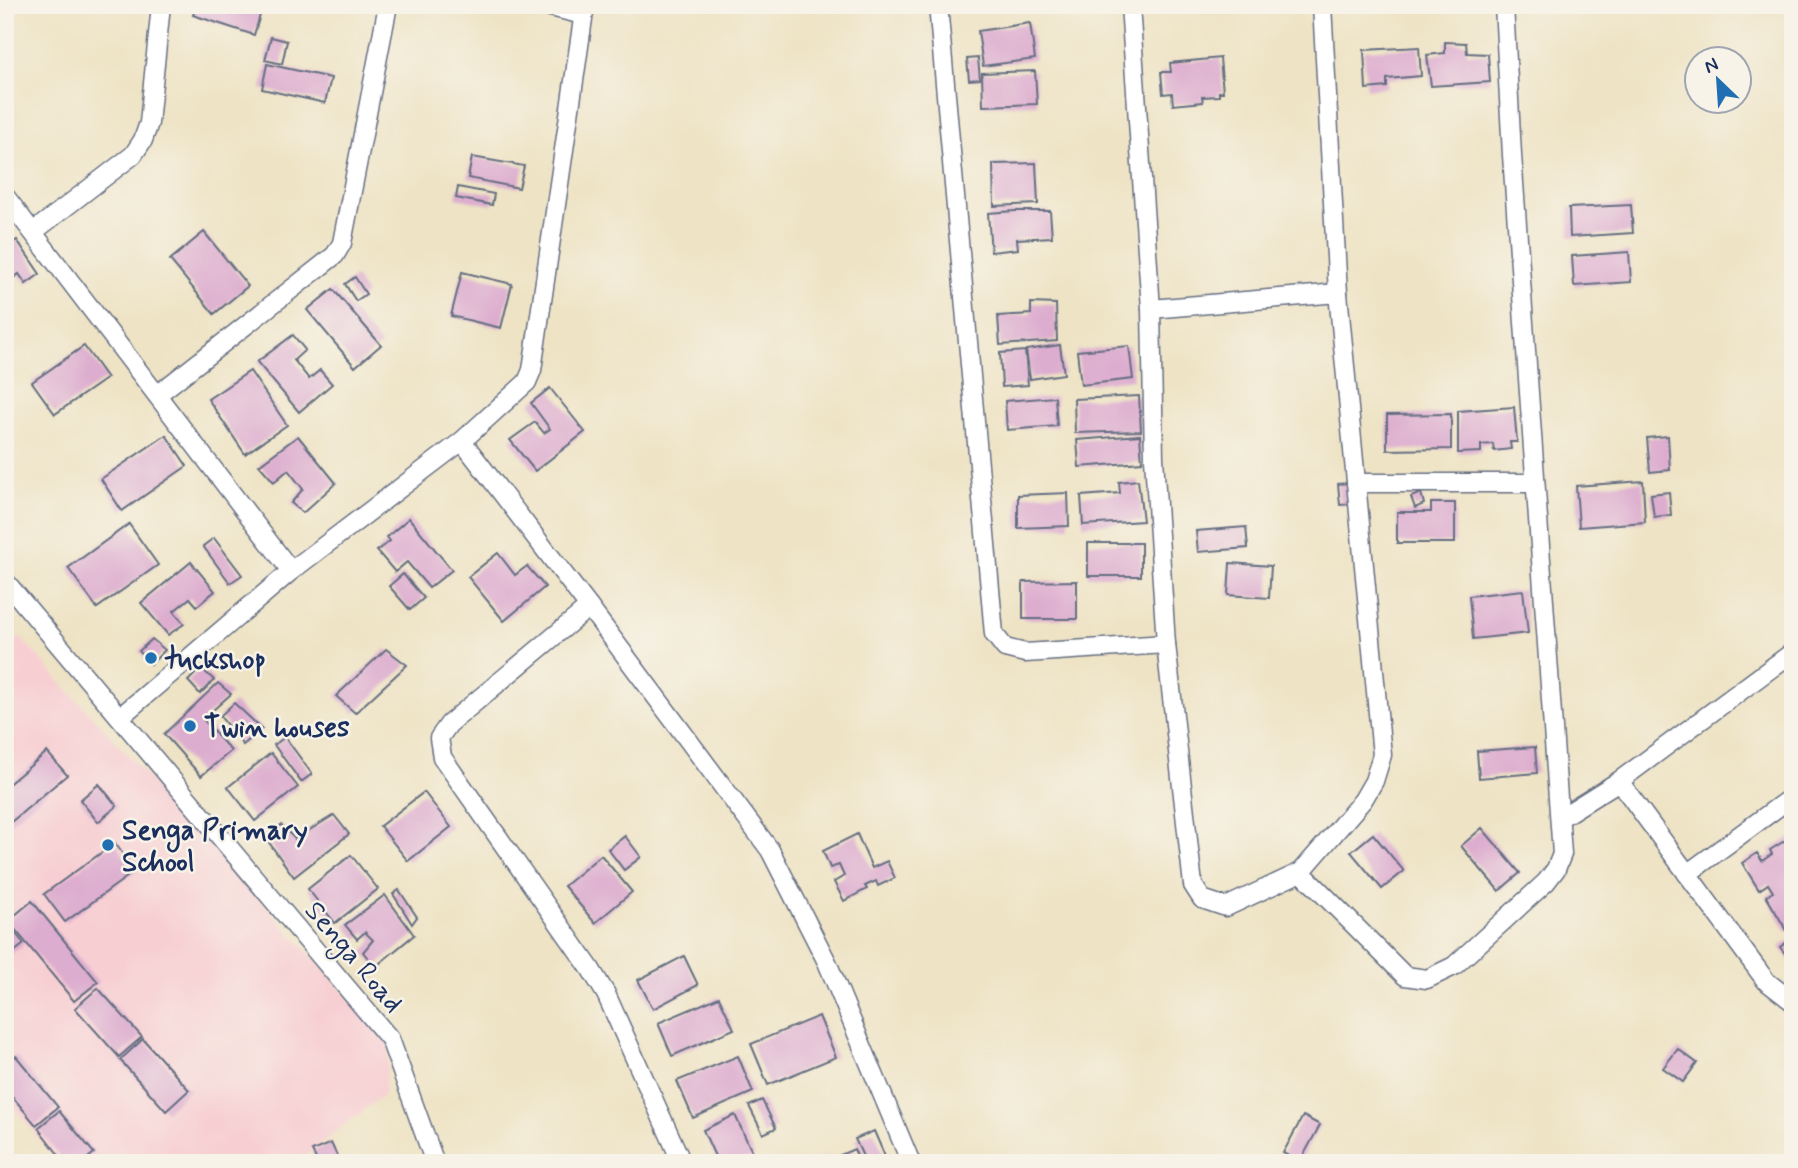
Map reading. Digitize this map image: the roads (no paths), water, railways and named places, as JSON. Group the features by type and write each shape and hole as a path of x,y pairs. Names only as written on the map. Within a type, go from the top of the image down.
{"street":[{"path":"33,232 133,155 143,140 149,123 161,5"},
{"path":"157,395 335,256 342,243 388,5"},
{"path":"120,717 291,571 462,441 527,382 532,370 584,10 543,5"},
{"path":"938,5 994,634 1006,648 1025,653 1166,644"},
{"path":"1130,5 1151,309 1154,458 1166,644 1193,885 1202,899 1226,907 1301,872 1363,800 1374,781 1382,755 1338,293 1322,5"},
{"path":"1301,872 1405,976 1427,979 1454,966 1546,882 1556,869 1562,854 1513,169 1504,5"},
{"path":"5,196 291,571"},
{"path":"1151,309 1338,293"},
{"path":"462,441 770,850 827,962 911,1163"},
{"path":"1356,483 1535,482"},
{"name":"Senga Road","path":"5,581 390,1039 435,1163"},
{"path":"589,607 449,724 439,738 442,757 606,994 682,1163"},
{"path":"1560,818 1619,781 1793,652"},
{"path":"1619,781 1766,981 1793,1002"},
{"path":"1687,874 1793,796"}],"place":[{"name":"tuckshop","path":"151,658"},
{"name":"Twin houses","path":"190,726"},
{"name":"Senga Primary School","path":"108,845"}]}
